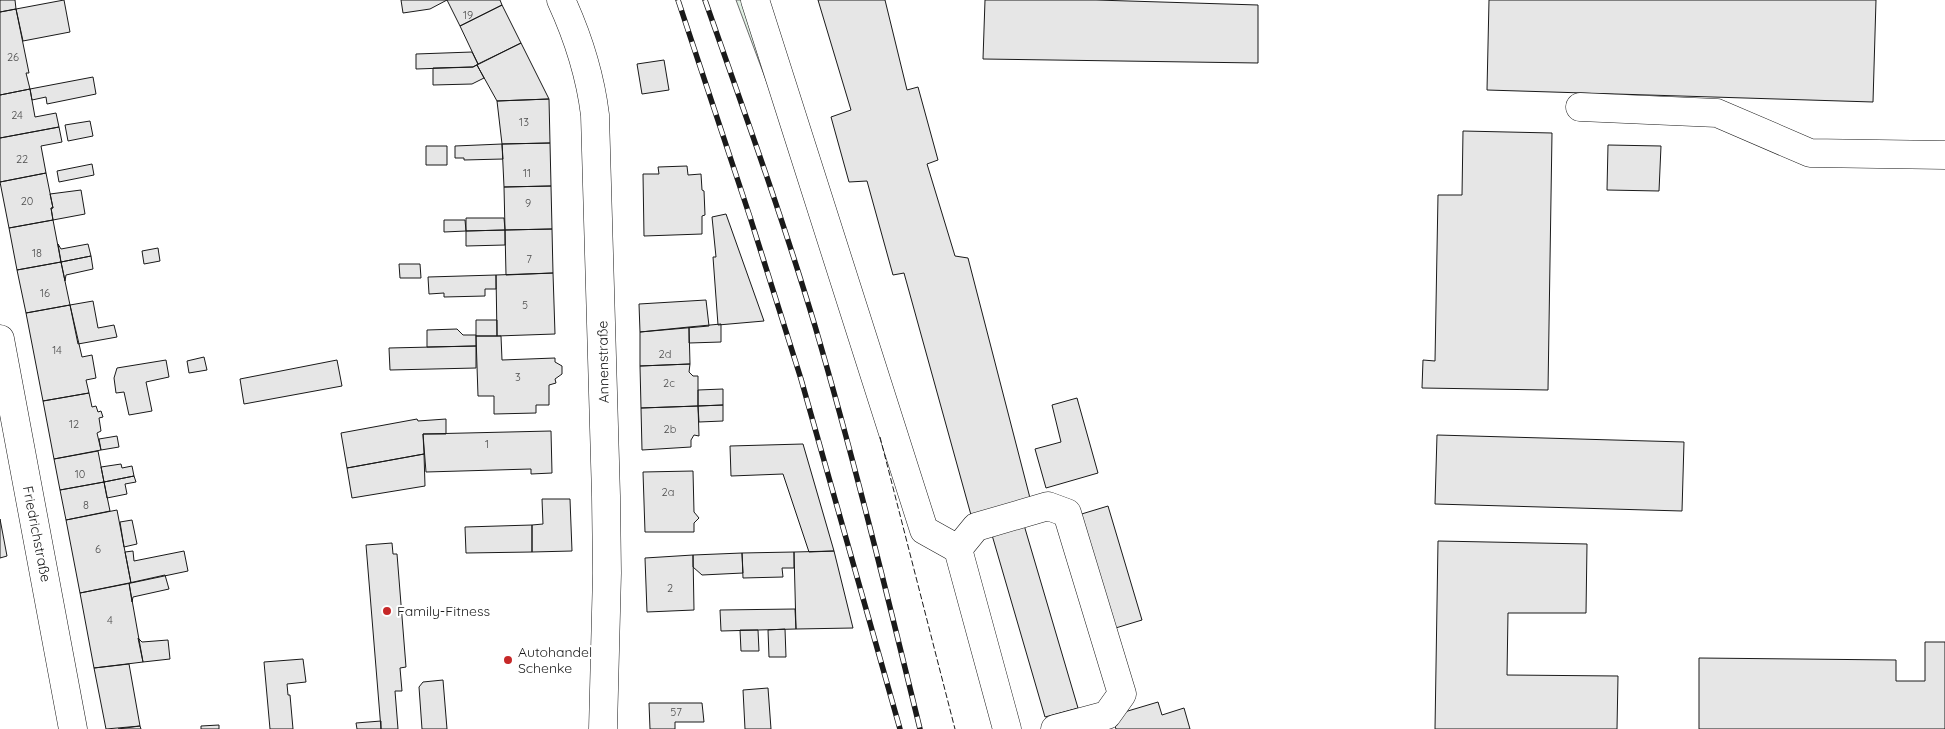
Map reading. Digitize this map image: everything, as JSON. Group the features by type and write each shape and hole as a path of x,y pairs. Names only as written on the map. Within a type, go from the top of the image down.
{"main road":[{"name":"Annenstraße","path":"561,0 576,32 586,65 592,87 596,125 606,496 607,573 604,729"},
{"path":"755,0 924,530 958,549 1006,729"},
{"path":"1580,107 1717,113 1810,153 1945,155"},
{"name":"Friedrichstraße","path":"0,339 73,729"},
{"path":"958,549 976,527 1048,506 1067,513 1122,694 1106,715 1055,729"}],"green space":[{"path":"736,0 748,0 788,139"}],"building":[{"path":"0,0 15,0 16,9 0,12"},
{"path":"64,0 70,32 23,41 16,9"},
{"path":"401,0 447,0 430,9 403,13"},
{"path":"447,0 500,0 502,5 460,26"},
{"path":"818,0 885,0 907,90 918,87 938,160 927,164 955,256 968,258 1030,498 971,515 904,273 893,275 867,181 849,182 831,117 851,110"},
{"path":"985,0 1096,0 1258,5 1258,63 983,59"},
{"path":"1489,0 1876,0 1873,102 1487,90"},
{"path":"502,5 521,43 478,64 460,26"},
{"path":"16,9 29,73 26,73 30,89 0,95 0,12"},
{"path":"521,43 549,99 497,101 477,65"},
{"path":"472,52 478,64 473,67 416,69 416,54"},
{"path":"664,60 669,90 642,94 637,64"},
{"path":"477,65 484,78 472,84 433,85 433,68 473,67"},
{"path":"93,77 96,94 47,104 46,97 32,100 30,89"},
{"path":"30,89 35,117 56,113 59,127 0,138 0,95"},
{"path":"549,99 550,143 502,144 497,101"},
{"path":"90,121 93,136 68,141 65,125"},
{"path":"59,127 62,142 41,146 46,173 0,182 0,138"},
{"path":"1463,131 1552,133 1548,390 1422,388 1423,360 1435,361 1438,195 1462,195"},
{"path":"550,143 551,186 504,187 502,144"},
{"path":"502,144 503,159 464,160 464,158 455,158 455,146"},
{"path":"1608,145 1661,146 1659,191 1607,190"},
{"path":"426,146 447,146 447,165 426,165"},
{"path":"92,164 94,175 59,182 57,171"},
{"path":"687,166 688,175 701,174 705,215 702,216 702,234 644,236 643,174 659,174 658,167"},
{"path":"46,173 53,208 51,208 53,220 9,228 0,182"},
{"path":"551,186 552,229 505,230 504,187"},
{"path":"81,190 85,214 53,220 50,194"},
{"path":"726,214 764,321 718,325 713,257 716,257 712,217"},
{"path":"466,218 504,218 505,230 466,231"},
{"path":"53,220 61,262 17,270 9,228"},
{"path":"444,220 465,220 466,231 444,232"},
{"path":"552,229 553,273 506,275 505,230"},
{"path":"505,230 505,245 466,246 466,231"},
{"path":"58,244 61,249 88,244 91,256 61,262"},
{"path":"158,248 160,261 144,264 142,251"},
{"path":"91,256 93,269 66,275 65,281 61,262"},
{"path":"61,262 70,305 26,313 17,270"},
{"path":"399,264 420,264 421,278 400,278"},
{"path":"553,273 555,334 497,336 496,275"},
{"path":"496,275 496,289 485,289 485,296 444,297 444,293 429,294 428,277"},
{"path":"706,300 709,326 640,332 639,304"},
{"path":"93,301 98,328 114,325 117,337 78,344 70,305"},
{"path":"70,305 82,357 92,355 96,378 86,380 89,393 43,401 26,313"},
{"path":"476,320 497,320 497,336 476,336"},
{"path":"721,324 721,342 689,343 689,327"},
{"path":"689,327 690,364 640,366 640,332"},
{"path":"457,329 463,335 476,335 476,346 427,347 427,330"},
{"path":"476,336 501,336 502,360 555,358 555,362 562,366 562,374 555,379 556,383 549,385 549,405 536,405 536,413 494,414 494,396 478,396"},
{"path":"476,346 476,368 390,370 389,348"},
{"path":"204,357 207,370 189,373 187,361"},
{"path":"166,360 169,377 146,382 152,411 129,415 124,392 116,393 114,378 117,368"},
{"path":"337,360 342,386 244,404 240,379"},
{"path":"690,364 689,372 693,376 698,376 698,406 641,408 640,366"},
{"path":"723,389 723,405 698,406 698,390"},
{"path":"89,393 92,407 96,406 98,412 101,411 103,417 99,418 101,431 97,433 101,450 54,459 43,401"},
{"path":"1077,398 1098,473 1046,488 1035,449 1061,442 1052,405"},
{"path":"723,405 723,421 699,422 698,406"},
{"path":"698,406 699,436 694,435 691,440 691,447 642,450 641,408"},
{"path":"417,419 418,421 446,419 446,434 423,434 424,454 347,468 341,433"},
{"path":"551,431 552,473 531,474 531,469 426,472 423,434"},
{"path":"1437,435 1684,442 1682,511 1435,504"},
{"path":"117,436 119,447 101,450 99,439"},
{"path":"803,444 834,551 809,552 783,474 731,476 730,446"},
{"path":"98,451 104,482 60,490 54,459"},
{"path":"424,454 425,486 352,498 347,468"},
{"path":"121,464 122,468 132,466 134,476 104,482 101,467"},
{"path":"693,471 694,512 699,518 694,523 694,532 645,532 643,472"},
{"path":"134,476 136,482 125,484 127,494 107,498 104,482"},
{"path":"104,482 110,511 66,520 60,490"},
{"path":"542,499 570,499 572,551 532,552 532,525 543,524"},
{"path":"1108,506 1142,620 1109,630 1075,516"},
{"path":"117,510 131,583 80,593 66,520"},
{"path":"0,519 7,556 0,558"},
{"path":"132,520 137,544 124,547 120,522"},
{"path":"532,525 532,552 466,553 465,527"},
{"path":"1024,525 1078,708 1045,717 992,535"},
{"path":"1438,541 1587,544 1586,613 1508,613 1507,675 1618,676 1617,729 1435,729"},
{"name":"Family-Fitness","path":"392,543 393,554 397,554 406,667 400,668 402,691 395,691 398,729 381,729 366,545"},
{"path":"133,551 134,561 184,551 188,571 131,583 125,552"},
{"path":"834,551 853,628 796,629 794,552"},
{"path":"794,552 794,568 782,568 783,577 743,578 742,553"},
{"path":"742,553 743,573 702,575 693,567 693,555"},
{"path":"693,555 694,610 647,612 645,558"},
{"path":"165,575 169,589 133,597 132,602 129,583"},
{"path":"129,583 143,662 94,668 80,593"},
{"path":"795,609 796,629 721,631 720,610"},
{"path":"785,629 786,657 769,657 768,630"},
{"path":"740,630 758,630 759,651 741,651"},
{"path":"138,638 142,642 168,640 170,659 143,662"},
{"path":"1925,642 1945,642 1945,729 1699,729 1699,658 1896,660 1896,681 1925,681"},
{"path":"303,659 306,682 287,684 288,695 290,695 293,729 270,729 264,662"},
{"path":"129,664 140,726 106,729 94,668"},
{"path":"443,680 447,729 422,729 419,687 423,682"},
{"path":"768,688 771,729 745,729 743,690"},
{"path":"1158,702 1162,715 1184,708 1190,729 1116,729 1111,716"},
{"path":"649,703 702,703 704,722 675,722 675,729 650,729"},
{"path":"381,721 381,729 357,729 356,723"},
{"path":"219,725 219,729 201,729 201,726"},
{"path":"140,726 141,729 118,729"}],"railway":[{"path":"678,0 801,379 900,729"},
{"path":"705,0 776,203 815,326 857,476 920,729"}],"fence":[{"path":"880,437 955,729"}],"place":[{"name":"Family-Fitness","path":"387,611"},
{"name":"Autohandel Schenke","path":"508,660"}]}
